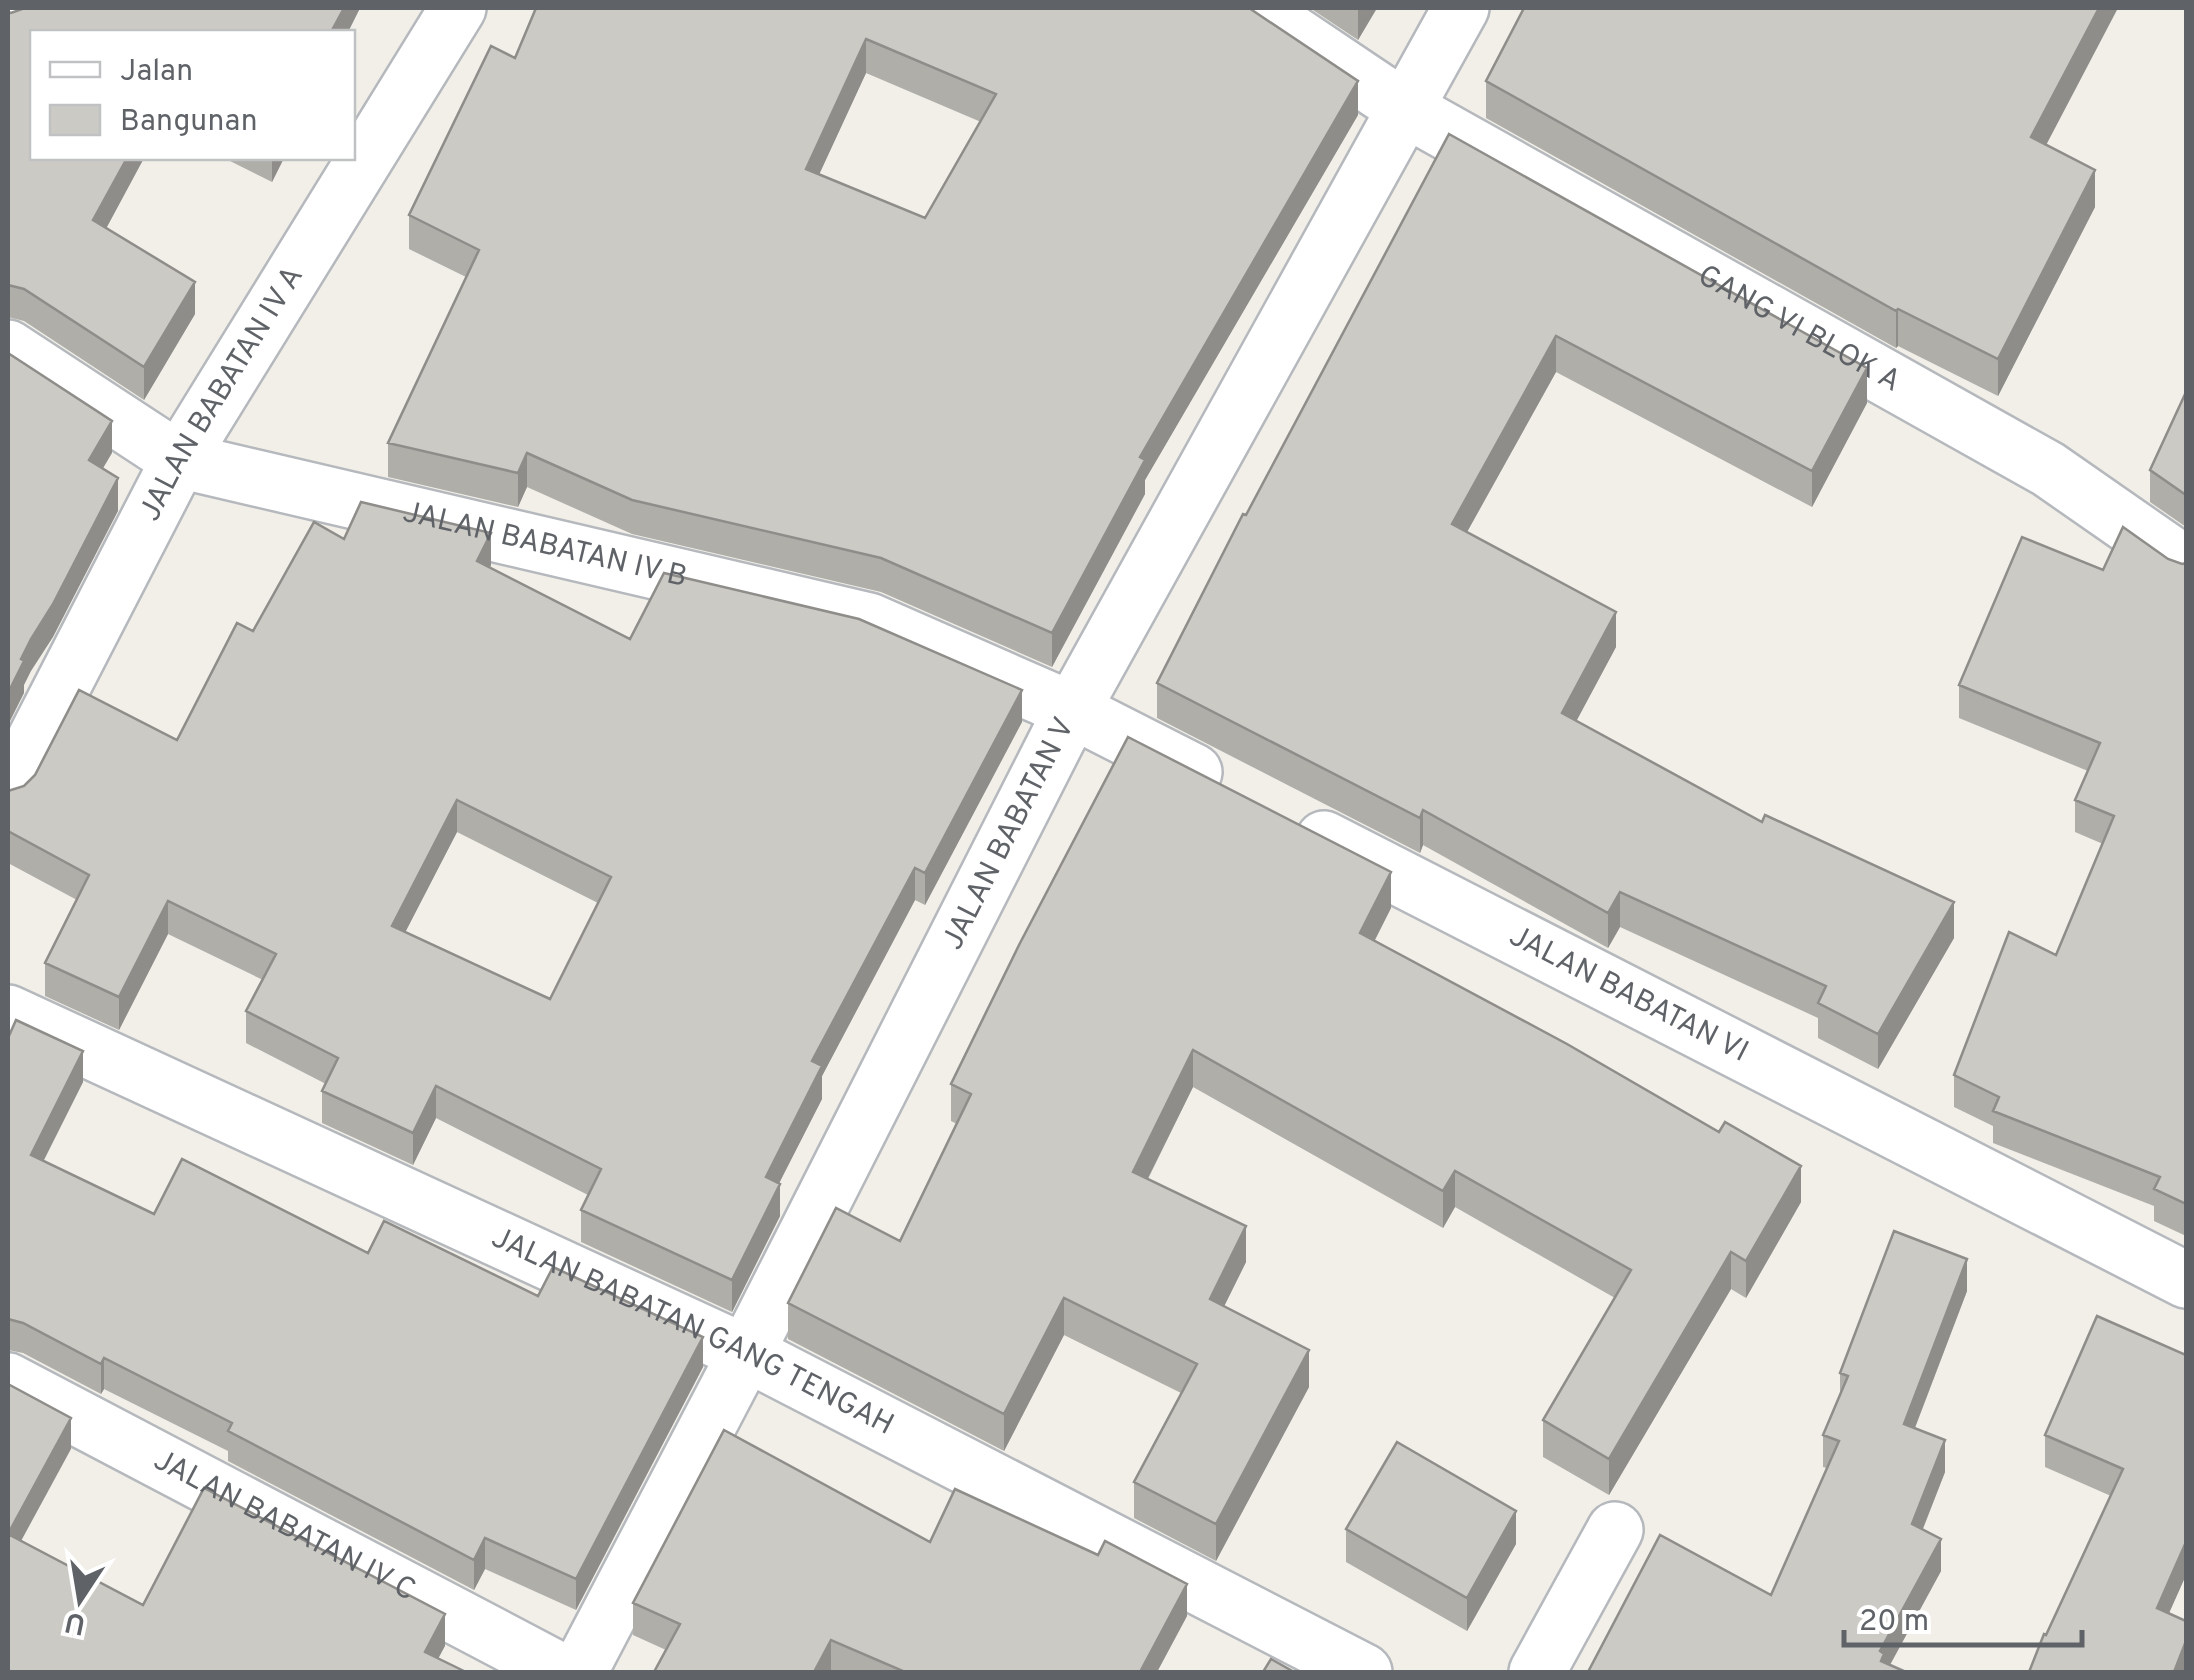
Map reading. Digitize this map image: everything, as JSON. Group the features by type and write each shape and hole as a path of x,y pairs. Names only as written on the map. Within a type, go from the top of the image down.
{"street":[{"name":"JALAN BABATAN IV A","path":"8,792 179,460 458,8"},
{"path":"1254,8 1404,108"},
{"name":"JALAN BABATAN V","path":"579,1672 746,1353 1072,710 1462,8"},
{"name":"GANG VI BLOK A","path":"1404,108 2048,468 2186,565"},
{"path":"8,348 179,460"},
{"name":"JALAN BABATAN IV B","path":"179,460 868,621 1072,710"},
{"path":"1072,710 1231,791"},
{"name":"JALAN BABATAN VI","path":"1284,818 2186,1280"},
{"name":"JALAN BABATAN GANG TENGAH","path":"8,1012 746,1353 1364,1672"},
{"name":"JALAN BABATAN IV C","path":"8,1381 562,1672"},
{"path":"1536,1672 1616,1530"}],"building":[{"path":"25,8 344,8 332,30 30,30 30,160 126,160 93,220 195,282 144,367 24,289 8,285 8,12"},
{"path":"536,8 1249,8 1358,81 1140,457 1145,460 1052,633 881,558 632,500 527,453 518,473 388,443 479,250 409,215 491,46 515,58","holes":["866,39 996,94 925,218 806,169"]},
{"path":"1524,8 2099,8 2031,137 2095,170 1998,359 1896,311 1486,81"},
{"path":"1449,134 1867,368 1812,471 1556,336 1452,524 1616,612 1562,713 1762,822 1765,815 1954,902 1878,1034 1818,1003 1826,986 1620,892 1608,913 1423,810 1420,818 1157,683 1243,514 1246,515"},
{"path":"8,353 112,421 89,460 118,478 31,639 8,693"},
{"path":"2186,392 2186,495 2150,470"},
{"path":"361,502 491,533 477,561 630,639 664,573 859,619 1022,690 925,873 915,868 812,1061 822,1066 766,1177 780,1184 732,1280 581,1210 601,1169 436,1086 413,1133 322,1091 338,1058 246,1011 276,954 168,901 119,997 45,963 89,875 8,831 8,791 24,786 35,775 79,690 177,740 237,623 253,631 314,522 344,539","holes":["457,800 611,877 550,999 392,926"]},
{"path":"2123,527 2168,559 2186,563 2186,1204 2154,1189 2160,1177 1993,1111 1999,1097 1954,1075 2009,932 2056,955 2114,816 2075,800 2100,743 1959,685 2022,537 2103,570"},
{"path":"1128,737 1391,872 1360,933 1567,1044 1719,1132 1725,1122 1801,1166 1746,1261 1731,1252 1609,1459 1543,1420 1631,1270 1455,1171 1443,1191 1193,1050 1133,1172 1246,1226 1210,1299 1309,1350 1216,1524 1134,1482 1197,1364 1064,1298 1004,1414 788,1303 836,1208 900,1241 971,1094 951,1084"},
{"path":"16,1020 83,1051 31,1155 154,1214 182,1159 368,1253 384,1221 538,1296 553,1267 703,1337 576,1579 485,1538 474,1560 228,1431 232,1423 104,1358 101,1364 8,1319 8,1038"},
{"path":"1894,1231 1967,1259 1904,1424 1945,1440 1912,1524 1941,1539 1880,1651 1884,1654 1881,1661 1906,1672 1588,1672 1660,1535 1771,1595 1839,1441 1823,1435 1848,1376 1840,1373"},
{"path":"2097,1316 2186,1355 2186,1542 2157,1608 2186,1621 2186,1641 2174,1672 2029,1672 2123,1469 2045,1435"},
{"path":"8,1384 71,1418 8,1534"},
{"path":"724,1430 930,1542 955,1489 1098,1555 1105,1541 1187,1584 1140,1672 905,1672 831,1640 814,1672 654,1672 680,1624 633,1603"},
{"path":"1397,1442 1516,1511 1467,1598 1346,1529"},
{"path":"204,1488 445,1614 425,1652 466,1672 8,1672 8,1534 143,1605"},
{"path":"1271,1659 1294,1672 1263,1672"}]}
